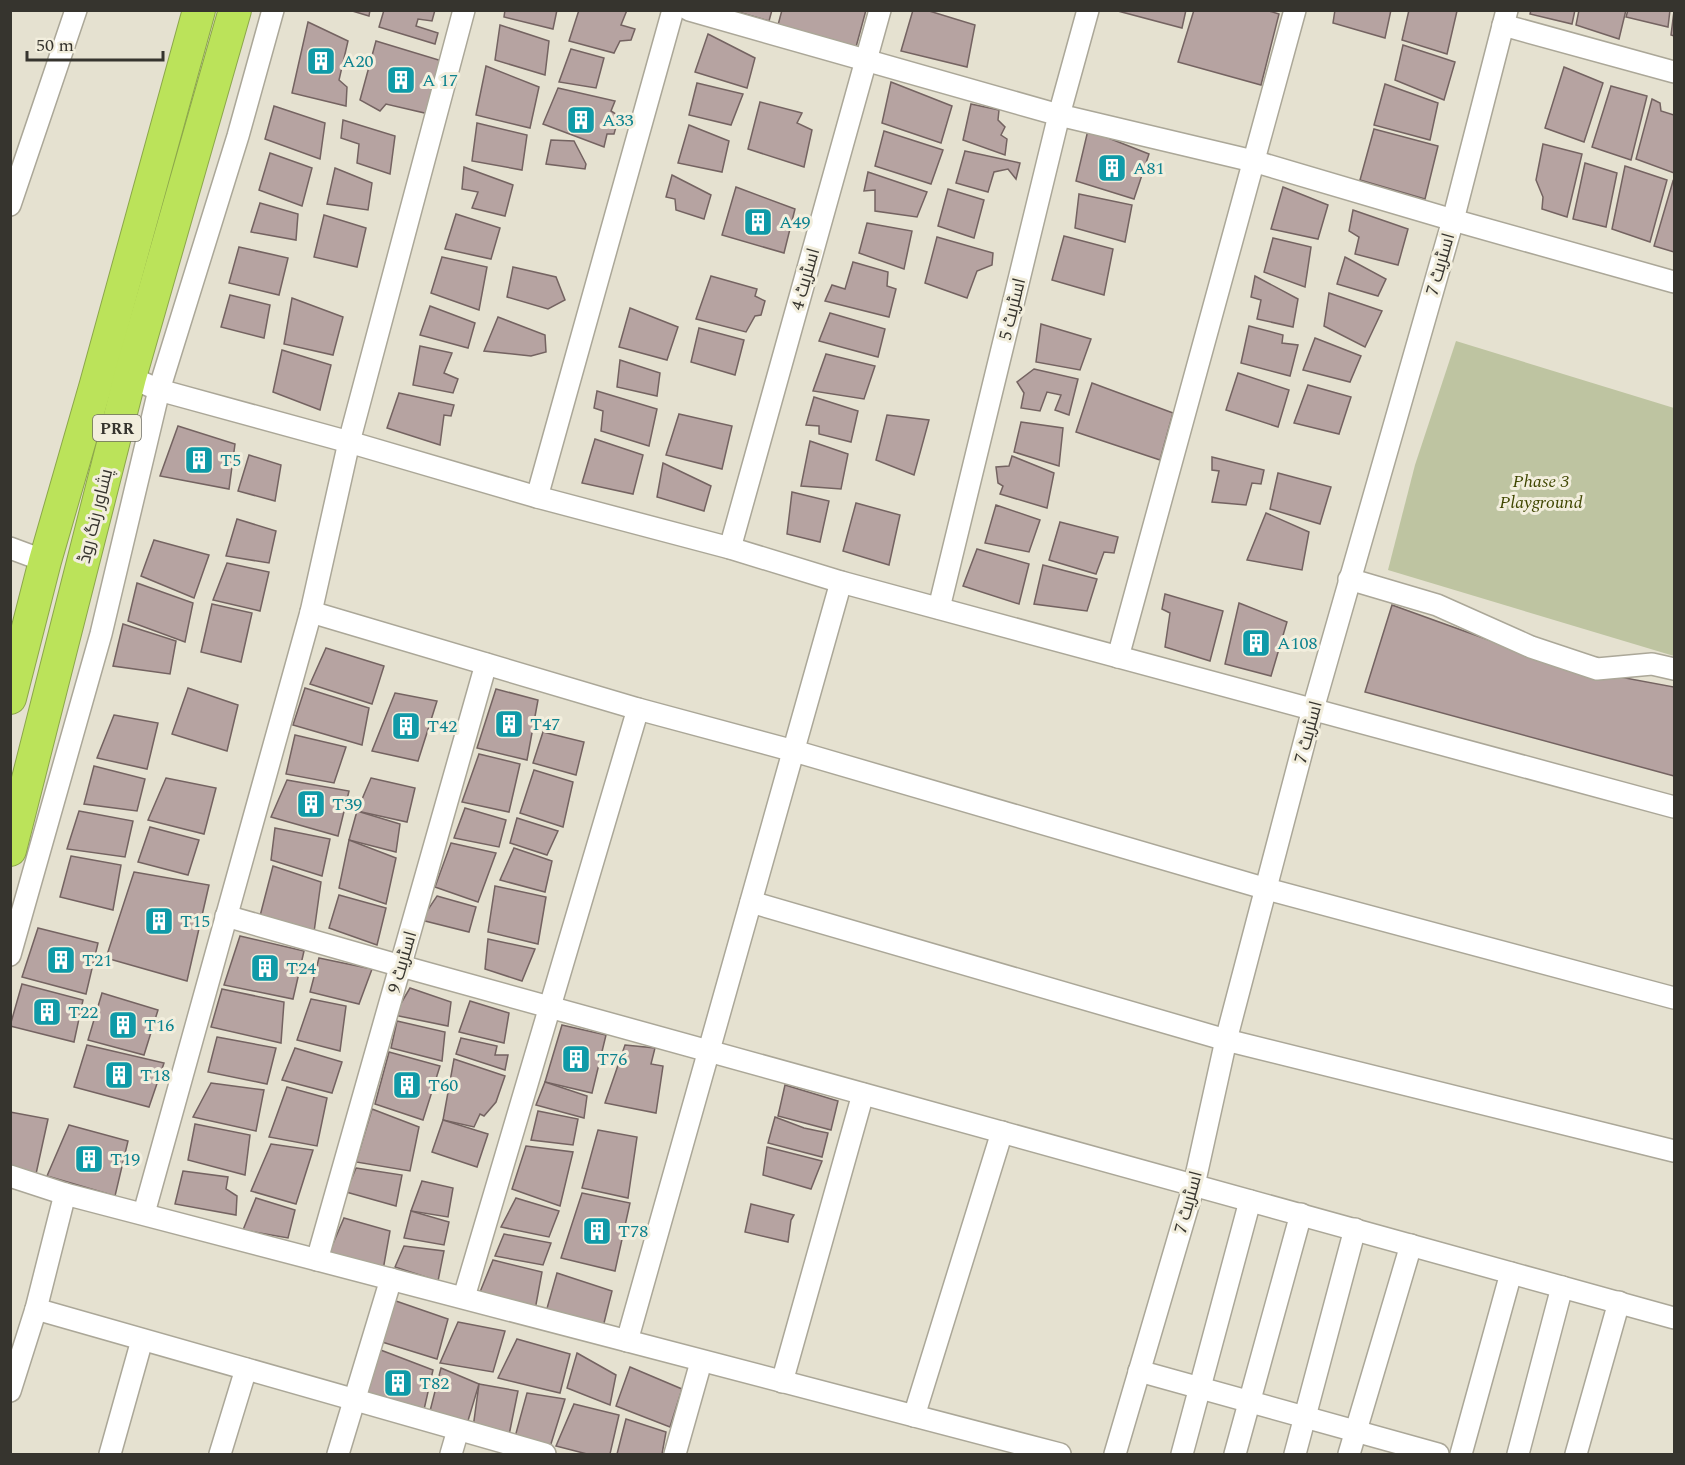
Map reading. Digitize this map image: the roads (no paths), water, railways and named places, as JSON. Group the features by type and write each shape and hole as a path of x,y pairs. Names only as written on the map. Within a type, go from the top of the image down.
{"highway":[{"name":"پشاور رنگ روڈ","path":"10,698 45,561 199,10"},
{"name":"پشاور رنگ روڈ","path":"10,850 130,377 235,10"},
{"path":"29,622 66,634"}],"street":[{"path":"10,205 76,10"},
{"path":"10,955 101,634 159,390 238,136 273,10"},
{"path":"144,1213 311,612 349,442 464,10"},
{"path":"537,496 673,10"},
{"path":"689,10 1059,115 1253,161 1674,282"},
{"name":"اسٹریٹ 4","path":"730,548 880,10"},
{"name":"اسٹریٹ 5","path":"939,609 1059,115 1088,10"},
{"path":"1118,657 1294,10"},
{"path":"1505,18 1674,72"},
{"name":"اسٹریٹ 7","path":"1115,1455 1194,1185 1227,1040 1313,709 1453,220 1505,18"},
{"path":"130,377 159,390 730,548 841,582 1674,807"},
{"path":"10,548 45,561"},
{"path":"1349,579 1437,605 1531,647 1597,669 1652,664 1674,669"},
{"path":"627,1341 841,582"},
{"path":"311,612 1267,889 1674,998"},
{"name":"اسٹریٹ 9","path":"317,1260 486,664"},
{"path":"464,1297 638,708"},
{"path":"751,902 1227,1040 1674,1151"},
{"path":"226,916 1674,1318"},
{"path":"782,1382 864,1094"},
{"path":"914,1416 1002,1132"},
{"path":"10,1176 65,1194 914,1416 992,1446 1060,1455"},
{"path":"10,1391 36,1310 65,1194"},
{"path":"1182,1455 1250,1201"},
{"path":"1235,1455 1301,1214"},
{"path":"1295,1455 1355,1229"},
{"path":"1349,1455 1402,1270 1412,1245"},
{"path":"1461,1455 1511,1273"},
{"path":"338,1455 391,1279"},
{"path":"1518,1455 1562,1287"},
{"path":"1576,1455 1619,1302"},
{"path":"36,1310 545,1455"},
{"path":"110,1455 142,1340"},
{"path":"675,1455 701,1362"},
{"path":"220,1455 246,1369"},
{"path":"1139,1371 1438,1455"},
{"path":"452,1455 458,1430"}],"place":[{"name":"A20","path":"321,61"},
{"name":"A 17","path":"401,80"},
{"name":"A33","path":"581,120"},
{"name":"A81","path":"1112,168"},
{"name":"A49","path":"758,222"},
{"name":"T5","path":"199,460"},
{"name":"A108","path":"1256,643"},
{"name":"T47","path":"509,724"},
{"name":"T42","path":"406,726"},
{"name":"T39","path":"311,804"},
{"name":"T15","path":"159,921"},
{"name":"T21","path":"61,960"},
{"name":"T24","path":"265,968"},
{"name":"T22","path":"47,1012"},
{"name":"T16","path":"123,1025"},
{"name":"T76","path":"576,1059"},
{"name":"T18","path":"119,1075"},
{"name":"T60","path":"407,1085"},
{"name":"T19","path":"89,1159"},
{"name":"T78","path":"597,1231"},
{"name":"T82","path":"398,1383"}],"park label":[{"name":"Phase 3 Playground","path":"1541,491"}]}
